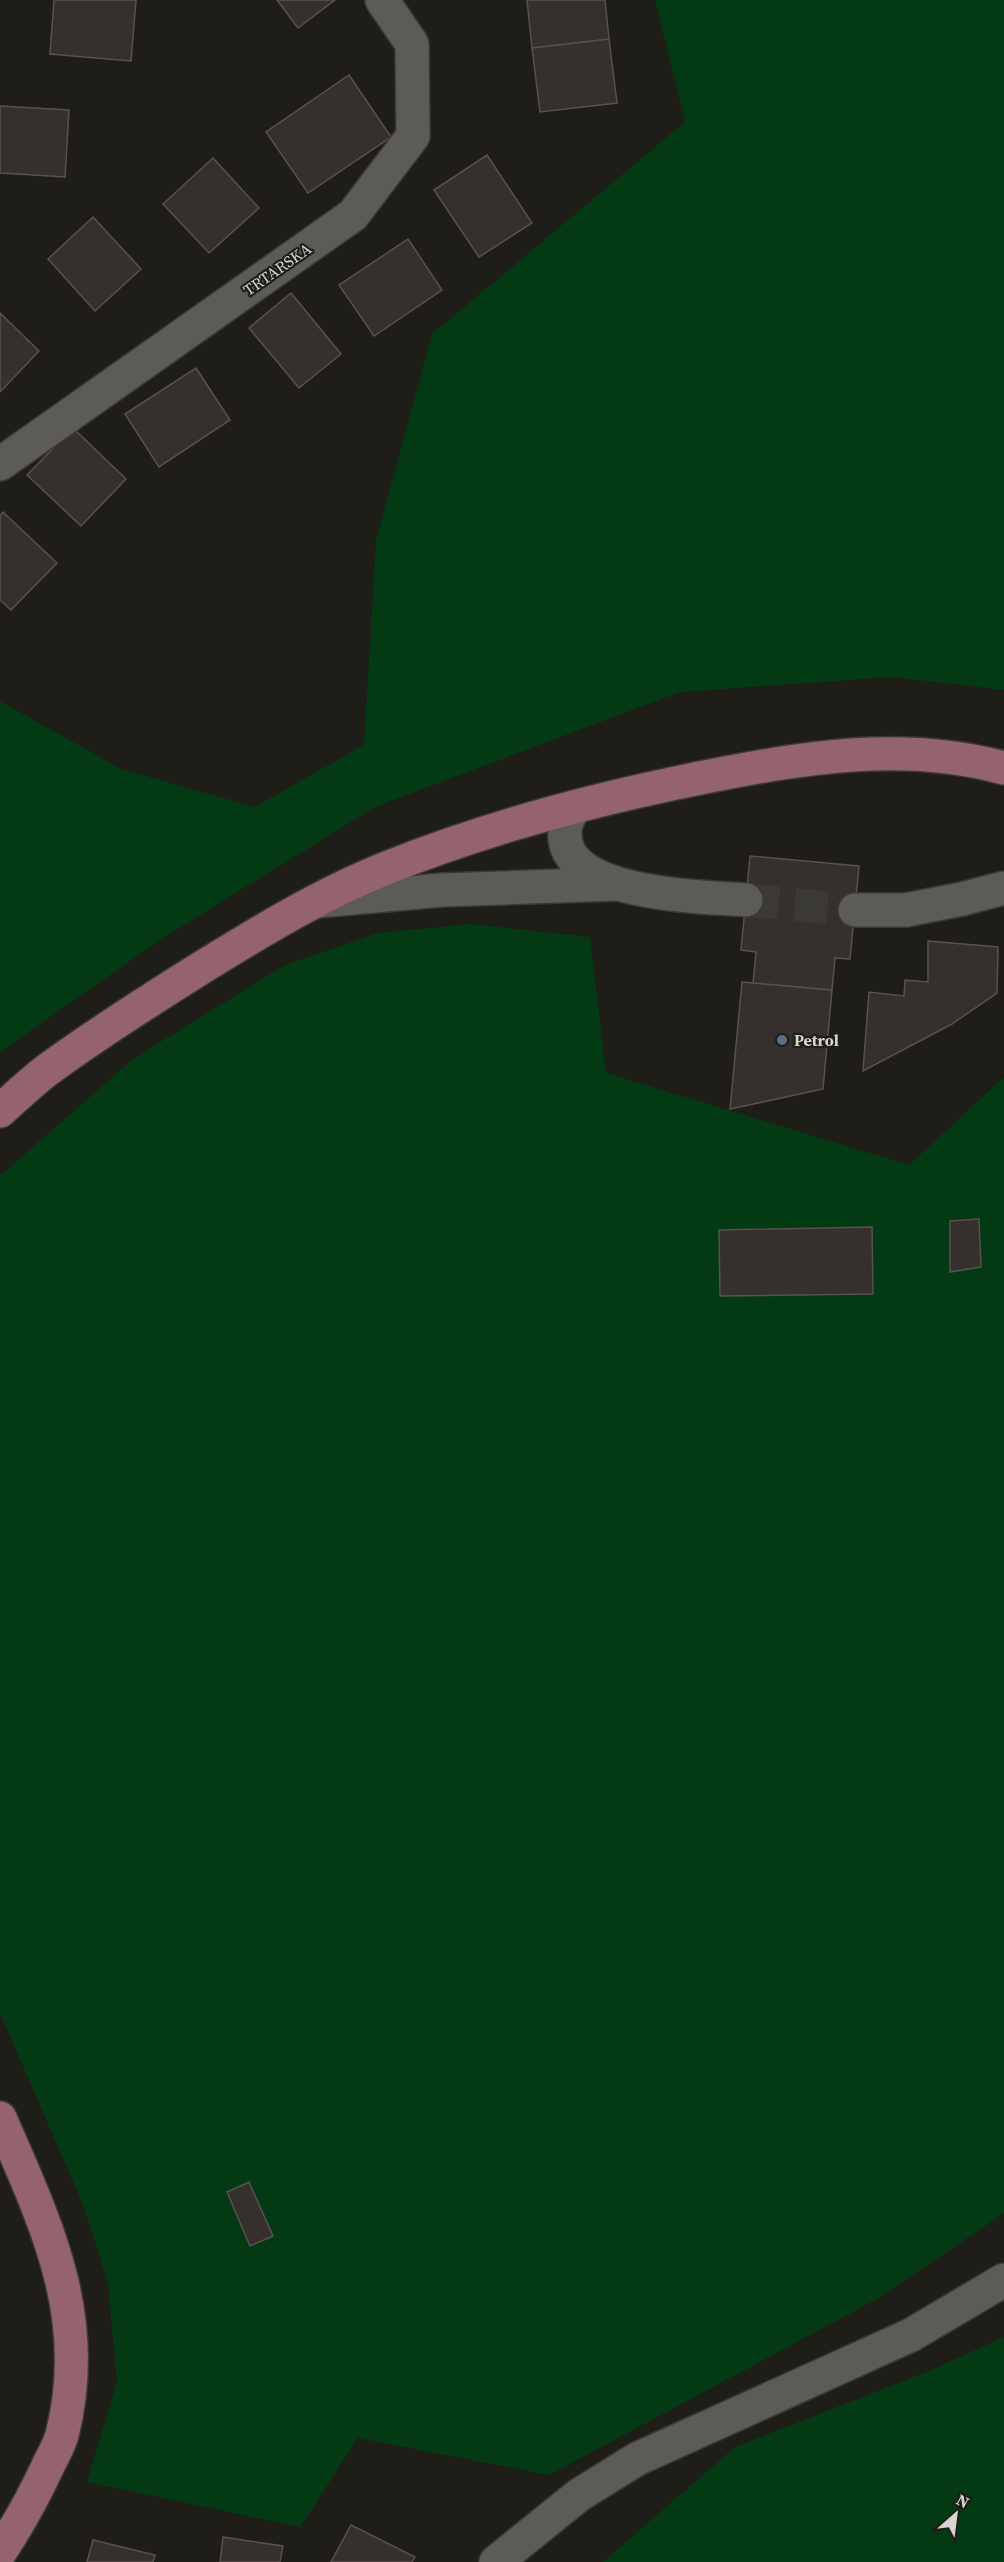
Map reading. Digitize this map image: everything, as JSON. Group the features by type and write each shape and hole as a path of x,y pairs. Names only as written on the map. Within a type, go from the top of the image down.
{"main road":[{"path":"0,1111 47,1069 157,995 250,938 388,867 479,835 574,807 754,767 832,756 891,752 976,761 1004,768"},
{"path":"0,2118 56,2254 70,2317 72,2375 61,2437 24,2516 0,2552"}],"street":[{"name":"TRTARSKA","path":"0,464 353,215 412,136 412,44 382,0"},
{"path":"574,807 566,824 566,840 574,858 584,869 598,878 651,891 746,900"},
{"path":"318,901 442,890 615,884"},
{"path":"855,910 906,910 1004,888"},
{"path":"496,2562 579,2495 637,2459 911,2335 1004,2280"}],"green space":[{"path":"655,0 1004,0 1004,690 892,677 680,692 375,807 163,938 0,1052 0,701 121,769 255,807 364,745 376,541 432,334 685,122"},
{"path":"470,924 590,937 606,1073 909,1165 1004,1077 1004,2213 879,2298 549,2475 358,2438 300,2527 87,2482 117,2382 108,2284 84,2207 0,2013 0,1176 133,1059 285,965 378,933"},
{"path":"1004,2337 1004,2562 603,2562 735,2447 929,2371"}],"building":[{"path":"54,0 136,0 131,61 50,54"},
{"path":"277,0 335,0 298,28"},
{"path":"527,0 605,0 609,39 532,48"},
{"path":"609,39 617,103 540,112 532,48"},
{"path":"349,75 391,137 308,193 266,132"},
{"path":"0,106 69,110 65,177 0,173"},
{"path":"487,155 532,223 479,257 434,190"},
{"path":"213,158 259,208 209,253 163,204"},
{"path":"93,217 141,269 95,311 48,259"},
{"path":"408,239 442,290 374,336 339,285"},
{"path":"291,293 341,354 299,388 249,328"},
{"path":"0,313 39,351 0,392"},
{"path":"196,368 230,420 159,467 125,414"},
{"path":"73,428 126,479 81,526 27,475"},
{"path":"3,512 57,563 11,610 0,600 0,516"},
{"path":"750,856 859,866 850,959 835,958 832,990 753,983 756,952 741,950"},
{"path":"928,941 998,947 997,993 952,1024 863,1071 869,992 904,996 905,980 928,982"},
{"name":"Petrol","path":"742,982 832,990 823,1089 730,1109"},
{"path":"979,1219 981,1267 950,1272 950,1221"},
{"path":"872,1227 873,1294 720,1296 719,1230"},
{"path":"249,2182 273,2236 250,2246 227,2192"},
{"path":"351,2525 415,2557 412,2562 331,2562"},
{"path":"223,2537 283,2546 280,2562 220,2562"},
{"path":"93,2540 155,2555 153,2562 87,2562"}],"tunnel":[{"path":"746,900 855,910"}],"place":[{"name":"Petrol","path":"782,1040"}]}
